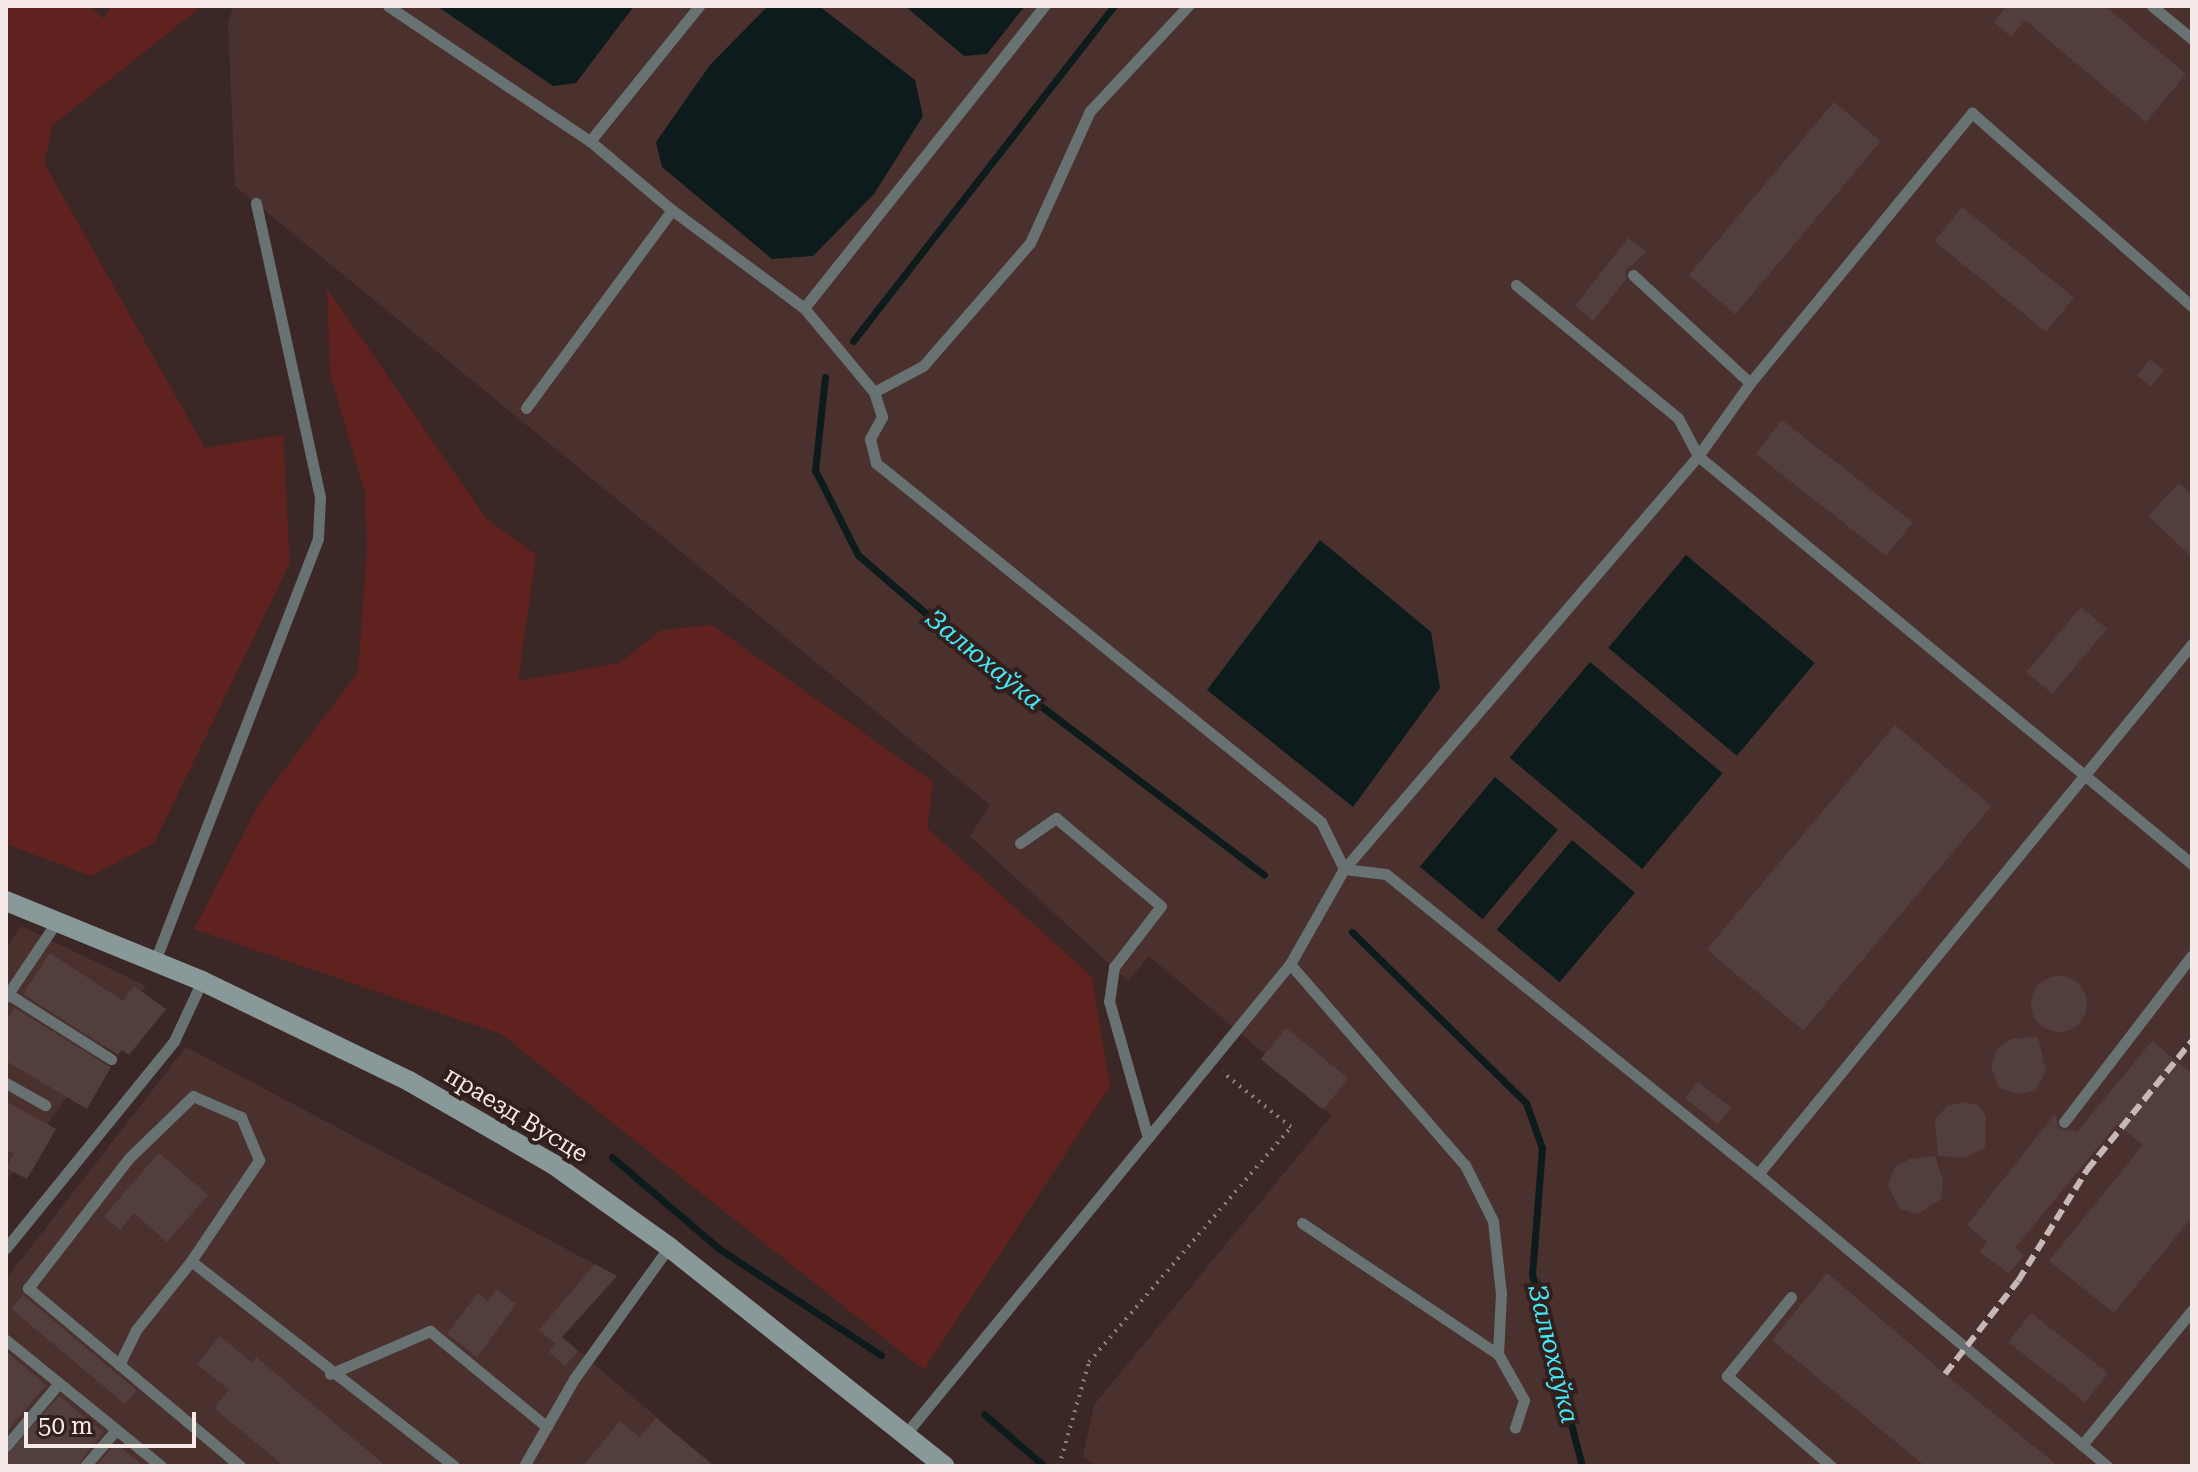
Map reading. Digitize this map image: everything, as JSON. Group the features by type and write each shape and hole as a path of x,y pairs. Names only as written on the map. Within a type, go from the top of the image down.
{"street":[{"name":"праезд Вусце","path":"6,901 202,981 409,1081 553,1164 669,1247 944,1466"}],"lane":[{"path":"388,6 590,141 672,210 804,308 874,392 882,417 870,439 876,463 1321,822 1344,869"},
{"path":"590,141 699,6"},
{"path":"804,308 1044,6"},
{"path":"874,392 923,366 1030,243 1090,111 1188,6"},
{"path":"2152,6 2192,39"},
{"path":"904,1436 1290,964 1344,869 1698,456 1750,383 1972,113 2192,306"},
{"path":"155,961 318,538 320,497 256,203"},
{"path":"526,408 672,210"},
{"path":"1633,275 1750,383"},
{"path":"1516,285 1678,418 1698,456 2192,864"},
{"path":"1758,1174 2192,644"},
{"path":"1020,843 1056,818 1161,906 1114,967 1109,1001 1148,1138"},
{"path":"1344,869 1386,874 1758,1174 2107,1466"},
{"path":"57,921 7,995 111,1059"},
{"path":"2064,1122 2192,955"},
{"path":"1290,964 1465,1165 1493,1221 1501,1293 1498,1354"},
{"path":"6,1248 174,1041 202,981"},
{"path":"6,1083 45,1105"},
{"path":"119,1365 136,1330 191,1261 259,1160 241,1117 193,1096 129,1158 28,1288 119,1365 240,1466"},
{"path":"1302,1223 1498,1354 1524,1400 1515,1428"},
{"path":"524,1466 574,1379 669,1247"},
{"path":"191,1261 330,1374 454,1466"},
{"path":"1791,1297 1727,1376 1831,1466"},
{"path":"2082,1445 2192,1310"},
{"path":"330,1374 430,1331 547,1427"},
{"path":"6,1340 161,1466"},
{"path":"6,1446 59,1383"},
{"path":"85,1466 116,1430"}],"path":[{"path":"1059,1466 1089,1362 1291,1127 1210,1063"}],"shaded area":[{"path":"6,6 90,6 104,19 111,6 202,6 53,125 44,163 205,448 283,435 290,563 154,843 91,876 6,844"},
{"path":"234,6 2192,6 2192,1466 1096,1466 1083,1456 1094,1405 1332,1115 1261,1059 1265,1054 1149,956 1128,981 970,836 990,805 235,186 228,22"},
{"path":"437,6 634,6 576,83 553,86"},
{"path":"768,6 819,6 915,80 923,116 874,194 813,256 772,259 662,167 656,142 710,65"},
{"path":"905,6 1025,6 987,54 964,56"},
{"path":"327,288 485,517 536,555 518,681 619,663 662,630 712,625 933,782 927,828 1092,977 1110,1086 924,1370 501,1034 194,929 260,802 358,672 367,549 365,493 330,373"},
{"path":"1320,540 1431,632 1440,688 1353,807 1207,690"},
{"path":"1686,555 1815,663 1737,756 1608,648"},
{"path":"1590,662 1723,773 1642,869 1510,758"},
{"path":"1495,777 1558,830 1483,919 1420,867"},
{"path":"1572,840 1635,893 1560,982 1497,930"},
{"path":"21,926 146,986 6,1182 6,949"},
{"path":"186,1047 617,1276 562,1337 714,1466 6,1466 6,1279"}],"building":[{"path":"2007,6 2105,6 2186,74 2146,122 2025,20 2011,37 1994,22"},
{"path":"1834,102 1881,141 1735,314 1689,275"},
{"path":"1962,207 2074,298 2046,332 1934,241"},
{"path":"1628,238 1647,252 1626,270 1626,279 1593,321 1575,306"},
{"path":"2150,359 2164,370 2151,387 2137,376"},
{"path":"1782,420 1913,522 1886,556 1756,454"},
{"path":"2179,483 2192,495 2192,557 2148,516"},
{"path":"2081,607 2107,629 2052,694 2026,672"},
{"path":"1895,725 1992,806 1803,1030 1707,949"},
{"path":"50,953 123,1001 134,986 166,1009 129,1055 122,1050 118,1055 23,994"},
{"path":"2059,976 2079,984 2087,1004 2079,1024 2059,1032 2039,1024 2031,1004 2039,984"},
{"path":"14,1008 111,1067 87,1109 6,1061 6,1021"},
{"path":"1286,1028 1348,1078 1323,1109 1261,1059"},
{"path":"2038,1037 2046,1071 2035,1091 2021,1094 1999,1088 1991,1066 1997,1049 2012,1039"},
{"path":"2152,1041 2192,1074 2192,1217 2114,1313 2049,1261 2143,1145 2117,1124 2015,1248 2024,1255 2009,1273 1979,1252 1987,1242 1967,1225 2055,1114 2058,1128 2077,1132"},
{"path":"1698,1082 1731,1108 1718,1124 1685,1099"},
{"path":"6,1101 56,1129 27,1179 6,1168 14,1154 6,1149"},
{"path":"1964,1102 1978,1105 1986,1116 1985,1148 1964,1158 1938,1156 1935,1120 1947,1106"},
{"path":"159,1153 208,1195 167,1242 134,1213 120,1230 104,1216"},
{"path":"1935,1156 1943,1181 1941,1199 1918,1214 1900,1209 1888,1186 1894,1168 1909,1159"},
{"path":"595,1264 617,1276 562,1337 578,1351 565,1366 549,1352 556,1344 539,1330"},
{"path":"1827,1273 2058,1466 1925,1466 1772,1340"},
{"path":"497,1289 516,1304 477,1357 447,1334 478,1293 488,1301"},
{"path":"23,1295 136,1390 125,1404 11,1309"},
{"path":"2031,1313 2108,1373 2085,1402 2008,1342"},
{"path":"220,1336 252,1363 256,1357 386,1466 284,1466 214,1408 229,1390 197,1364"},
{"path":"6,1351 46,1385 6,1433"},
{"path":"59,1396 103,1432 77,1466 6,1466 6,1454"},
{"path":"656,1418 714,1466 583,1466 620,1421 640,1437"},
{"path":"116,1443 143,1466 96,1466"}],"waterway":[{"name":"Залюхаўка","path":"853,341 1114,6"},
{"name":"Залюхаўка","path":"825,377 815,470 858,555 980,660 1264,875"},
{"name":"Залюхаўка","path":"1352,932 1526,1103 1542,1148 1532,1274 1582,1466"},
{"path":"612,1157 718,1248 881,1355"},
{"path":"984,1414 1044,1466"}],"railway":[{"path":"1945,1374 2018,1281 2087,1170 2192,1041"}]}
